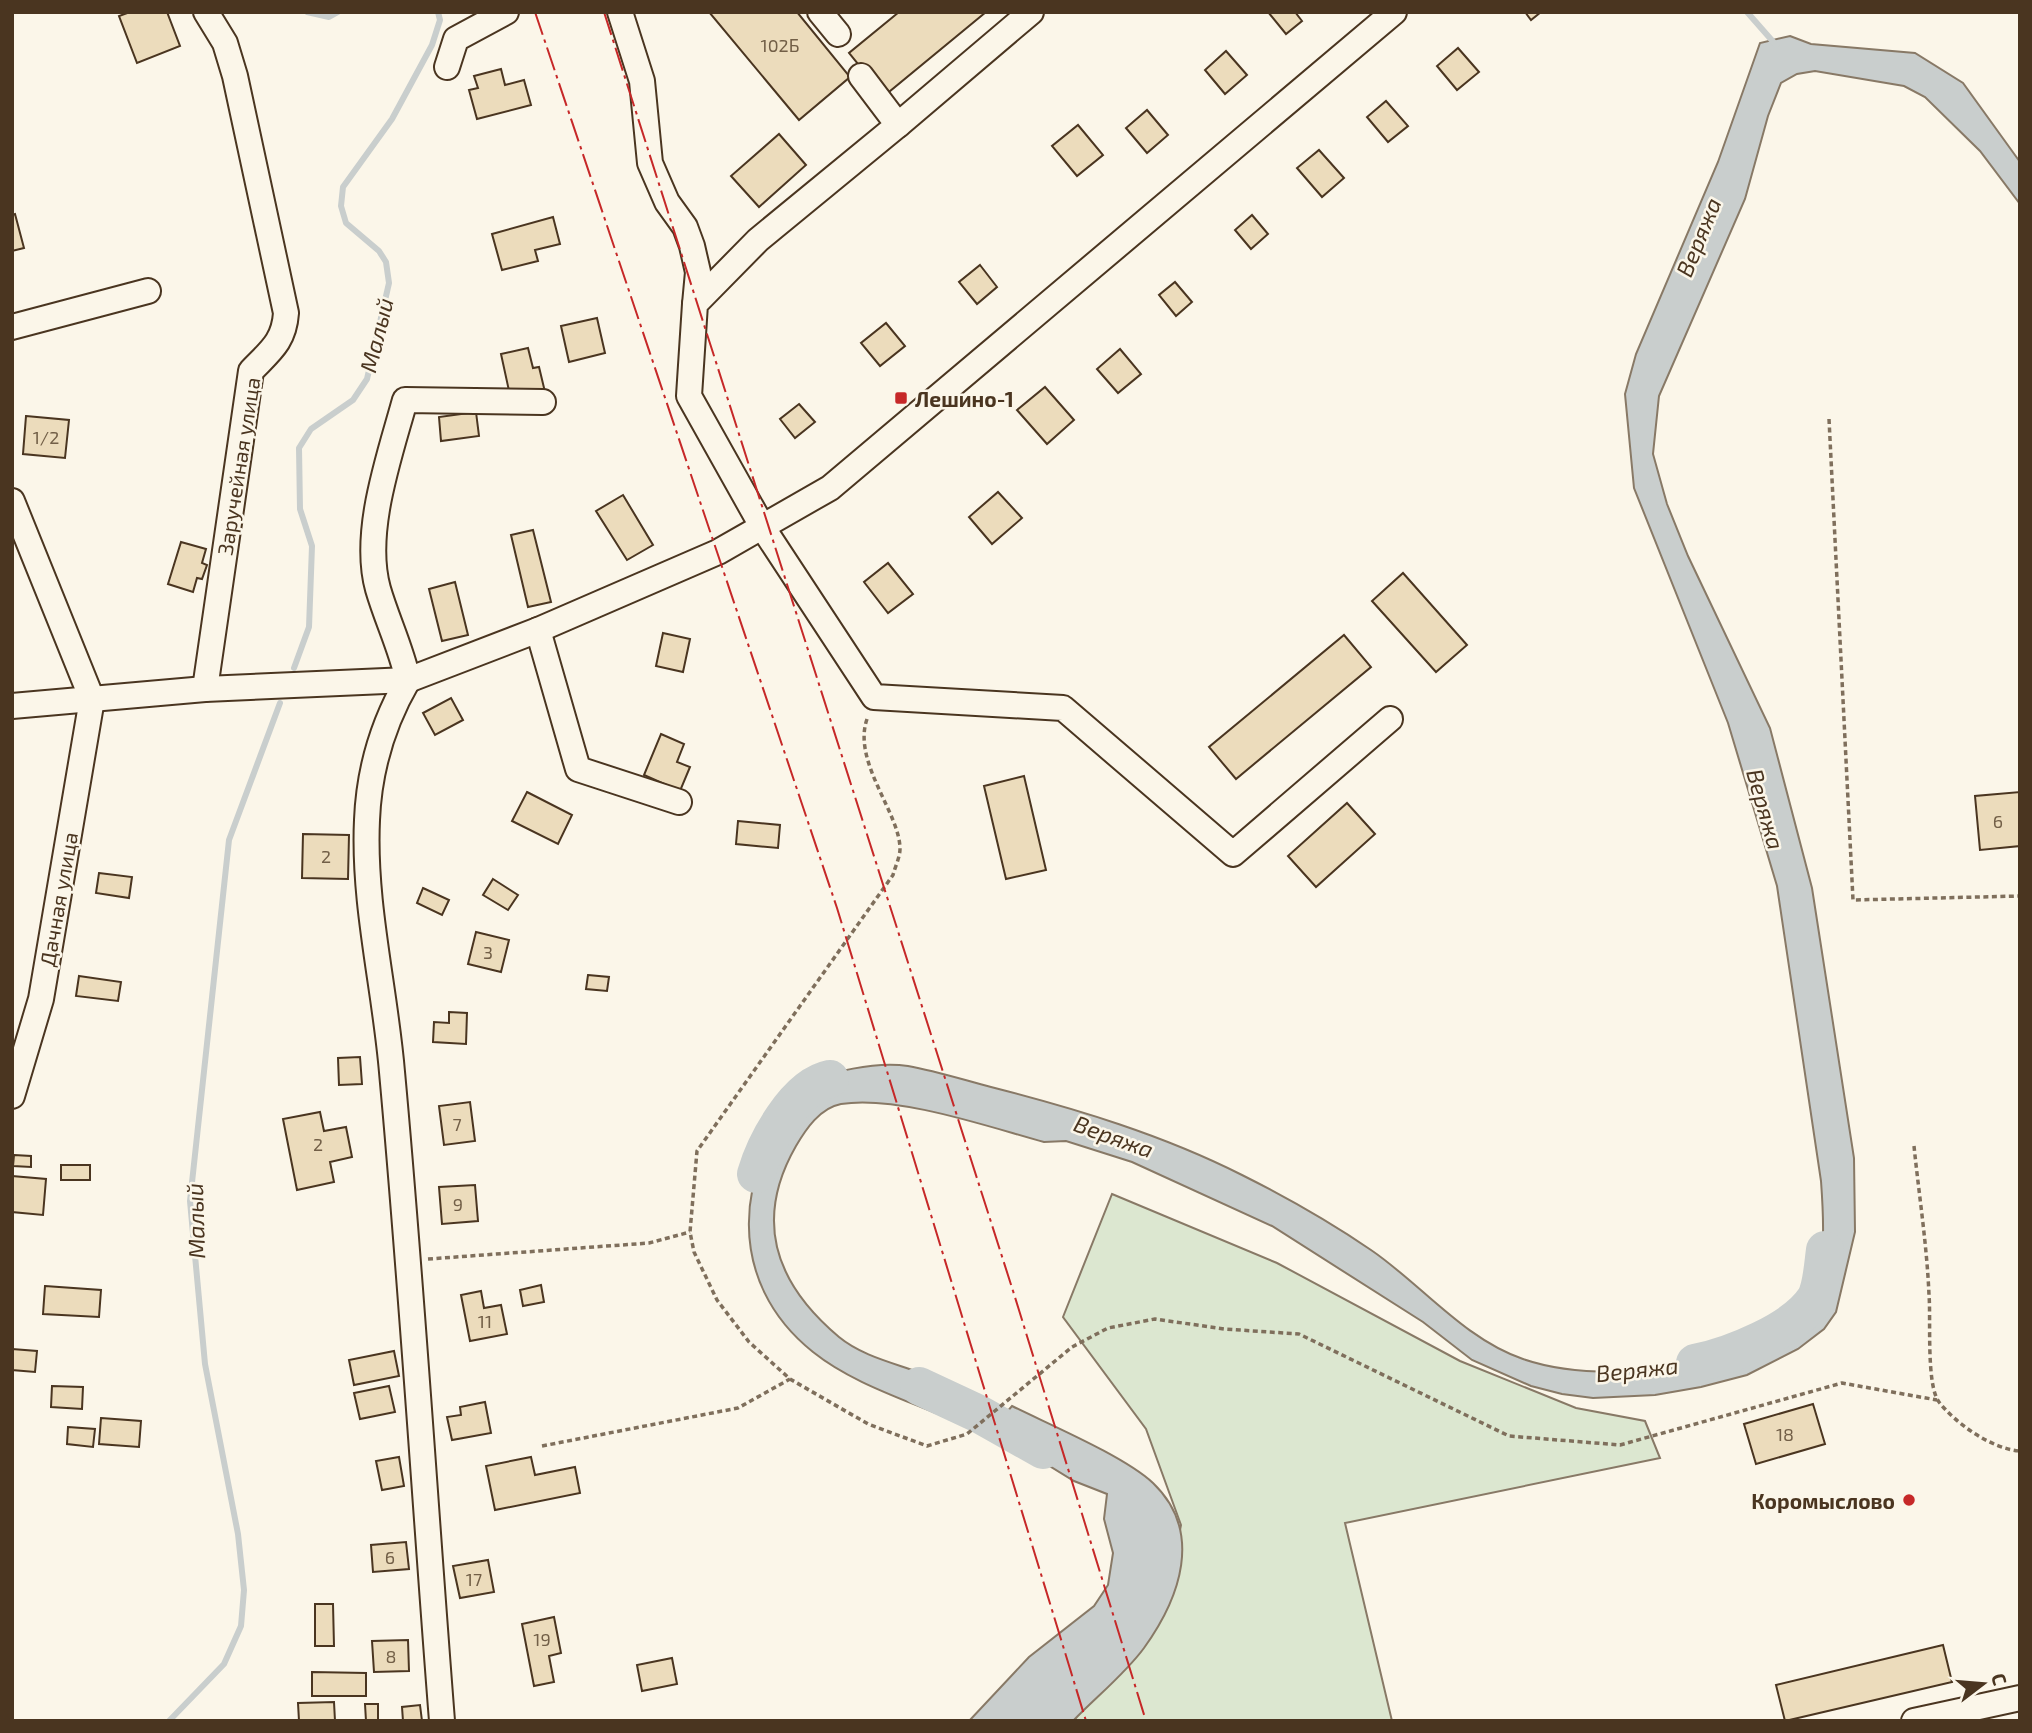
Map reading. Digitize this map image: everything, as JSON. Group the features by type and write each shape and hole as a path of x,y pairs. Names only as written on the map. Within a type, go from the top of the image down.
{"street":[{"name":"Заручейная улица","path":"205,689 251,371 276,345 285,330 286,313 235,76 225,43 206,12"},
{"path":"447,67 456,39 506,12"},
{"path":"620,12 642,81 650,163 667,202 685,227 698,272 689,396 763,528 874,697 1063,708 1233,853 1390,719"},
{"path":"820,12 838,34"},
{"path":"695,304 758,240 1031,12"},
{"path":"12,706 205,689 408,680 538,630 718,552 830,488 1394,12"},
{"path":"861,76 898,125"},
{"path":"12,327 148,291"},
{"path":"442,1721 392,1070 366,852 367,817 374,762 388,714 408,680 401,646 378,589 373,562 385,469 405,400 543,402"},
{"path":"12,501 92,699"},
{"path":"538,630 578,769 679,802"},
{"name":"Дачная улица","path":"12,1097 41,999 92,699"},
{"path":"1914,1721 2020,1698"}],"path":[{"path":"1829,419 1853,900 2020,896"},
{"path":"874,697 863,730 876,788 900,848 893,875 697,1151 690,1231 694,1252 717,1300 749,1342 790,1379 868,1424 928,1446 967,1434 1072,1347 1108,1328 1155,1319 1223,1329 1299,1334 1509,1436 1620,1446 1842,1383 1937,1400 1973,1432 2007,1450 2020,1451"},
{"path":"1914,1146 1929,1295 1929,1346 1937,1400"},
{"path":"407,1261 649,1243 690,1231"},
{"path":"542,1446 738,1408 790,1379"}],"green space":[{"path":"1112,1194 1277,1263 1460,1361 1576,1408 1645,1421 1660,1458 1345,1523 1392,1721 1073,1721 1163,1613 1181,1525 1146,1429 1063,1317"}],"water":[{"path":"1790,36 1811,44 1915,53 1963,83 2020,162 2020,204 1980,151 1925,97 1904,86 1815,71 1797,74 1781,83 1768,116 1745,199 1659,396 1653,454 1667,504 1688,556 1770,728 1812,888 1854,1158 1855,1232 1836,1312 1824,1329 1798,1349 1747,1375 1701,1387 1655,1395 1593,1398 1562,1394 1531,1386 1472,1360 1423,1322 1272,1226 1132,1162 1066,1141 1044,1142 943,1114 864,1102 833,1106 820,1115 800,1139 783,1174 776,1200 774,1225 778,1250 786,1273 817,1317 848,1344 928,1376 974,1398 954,1421 881,1391 845,1373 813,1352 784,1324 764,1293 753,1259 749,1224 752,1189 763,1154 780,1121 804,1090 824,1077 838,1072 883,1065 929,1070 1055,1104 1182,1147 1258,1183 1324,1220 1389,1264 1481,1338 1523,1359 1548,1366 1605,1372 1694,1363 1755,1343 1811,1304 1822,1258 1821,1181 1777,886 1728,723 1634,488 1625,394 1636,354 1718,162 1760,43"},
{"path":"1012,1406 1106,1452 1140,1473 1153,1483 1169,1502 1178,1522 1182,1544 1181,1565 1176,1587 1157,1629 1136,1658 1073,1721 969,1721 1029,1657 1094,1606 1108,1585 1113,1553 1104,1519 1107,1494 1074,1481 991,1430"}],"building":[{"path":"130,12 167,12 180,46 137,63 119,16"},
{"path":"709,12 797,12 850,77 799,120"},
{"path":"899,12 986,12 884,96 849,53"},
{"path":"1268,12 1295,12 1302,21 1286,34"},
{"path":"1525,12 1541,12 1531,20"},
{"path":"1458,48 1479,72 1457,90 1437,66"},
{"path":"1226,51 1247,75 1225,94 1205,70"},
{"path":"501,69 505,85 524,80 531,105 477,119 469,90 478,88 474,76"},
{"path":"1386,101 1408,126 1388,142 1367,117"},
{"path":"1147,110 1168,135 1147,153 1126,128"},
{"path":"1078,125 1103,155 1077,176 1052,146"},
{"path":"779,134 806,165 759,207 731,176"},
{"path":"1319,150 1344,178 1322,197 1297,168"},
{"path":"15,214 24,248 12,251 12,215"},
{"path":"1252,215 1268,234 1251,249 1235,230"},
{"path":"553,217 560,244 535,250 538,261 502,270 492,234"},
{"path":"980,265 997,287 977,304 959,282"},
{"path":"1175,282 1192,302 1176,316 1159,295"},
{"path":"597,318 605,353 569,362 561,326"},
{"path":"886,323 905,346 880,366 861,343"},
{"path":"528,348 533,368 539,367 545,392 511,400 501,354"},
{"path":"1120,349 1141,374 1118,393 1097,369"},
{"path":"1045,387 1074,420 1047,444 1017,410"},
{"path":"799,404 815,422 795,438 780,419"},
{"path":"476,412 479,436 441,441 439,417"},
{"path":"26,416 69,420 65,458 23,454"},
{"path":"998,492 1022,518 992,544 969,517"},
{"path":"623,495 653,545 627,560 596,511"},
{"path":"533,530 551,602 528,607 511,535"},
{"path":"181,542 206,549 202,563 207,565 202,579 197,578 193,592 168,584"},
{"path":"888,563 913,594 888,613 864,582"},
{"path":"1403,573 1467,645 1436,672 1372,601"},
{"path":"455,582 468,635 442,641 429,589"},
{"path":"663,633 690,639 683,672 656,666"},
{"path":"1344,635 1371,667 1236,779 1209,747"},
{"path":"451,698 463,720 435,735 423,713"},
{"path":"661,734 684,744 677,762 690,767 680,791 644,775"},
{"path":"1024,776 1046,870 1006,879 984,786"},
{"path":"527,792 572,815 558,844 512,821"},
{"path":"2020,792 2020,846 1980,850 1975,796"},
{"path":"1347,803 1375,834 1316,887 1288,856"},
{"path":"738,821 780,825 778,848 736,844"},
{"path":"303,834 349,835 348,879 302,878"},
{"path":"99,873 132,877 129,898 96,893"},
{"path":"493,879 518,895 508,910 483,895"},
{"path":"423,888 449,900 442,915 417,903"},
{"path":"476,932 509,940 501,972 468,964"},
{"path":"588,975 609,977 607,991 586,989"},
{"path":"79,976 121,982 118,1001 76,996"},
{"path":"449,1012 467,1013 466,1044 433,1042 434,1022 449,1023"},
{"path":"360,1057 362,1084 339,1085 338,1058"},
{"path":"470,1102 475,1141 444,1145 439,1106"},
{"path":"320,1112 324,1131 346,1127 352,1157 330,1162 334,1182 297,1190 283,1119"},
{"path":"14,1155 31,1156 31,1167 13,1166"},
{"path":"61,1165 90,1165 90,1180 61,1180"},
{"path":"12,1176 46,1179 43,1215 12,1212"},
{"path":"475,1185 478,1221 442,1224 439,1187"},
{"path":"541,1285 544,1302 523,1306 520,1290"},
{"path":"45,1286 101,1290 99,1317 43,1314"},
{"path":"481,1291 484,1308 501,1305 507,1334 470,1341 461,1295"},
{"path":"12,1349 37,1351 35,1372 12,1370"},
{"path":"394,1351 399,1376 354,1385 349,1360"},
{"path":"52,1386 83,1387 82,1409 51,1407"},
{"path":"389,1386 395,1412 360,1419 354,1393"},
{"path":"485,1402 491,1433 452,1440 447,1417 461,1415 460,1407"},
{"path":"1813,1404 1825,1444 1756,1464 1744,1424"},
{"path":"101,1418 141,1421 139,1447 99,1444"},
{"path":"68,1427 95,1429 93,1447 67,1444"},
{"path":"399,1457 404,1486 382,1490 376,1461"},
{"path":"531,1457 535,1475 575,1467 580,1493 495,1510 486,1466"},
{"path":"406,1542 409,1569 373,1572 371,1545"},
{"path":"488,1560 494,1592 460,1598 453,1566"},
{"path":"315,1604 333,1604 334,1646 315,1646"},
{"path":"554,1617 561,1653 549,1656 554,1682 534,1686 522,1624"},
{"path":"408,1640 409,1671 374,1672 372,1641"},
{"path":"1943,1645 1952,1682 1785,1721 1776,1685"},
{"path":"672,1658 677,1684 642,1691 637,1665"},
{"path":"312,1672 366,1673 366,1696 312,1696"},
{"path":"334,1702 335,1721 299,1721 298,1703"},
{"path":"365,1704 378,1704 378,1721 366,1721"},
{"path":"420,1705 422,1721 403,1721 402,1707"}],"waterway":[{"name":"Малый","path":"307,12 329,17 338,12"},
{"name":"Малый","path":"294,668 309,627 312,546 300,509 299,448 311,429 353,400 367,379 389,283 386,262 379,251 346,223 341,206 343,187 392,119 432,45 440,20 438,12"},
{"path":"1747,12 1776,45"},
{"name":"Малый","path":"169,1721 224,1664 241,1626 244,1590 238,1534 205,1364 190,1201 229,840 280,703"},
{"name":"Веряжа","path":"756,1174 766,1147 783,1118 805,1092 830,1079"},
{"name":"Веряжа","path":"1695,1363 1726,1355 1760,1340 1792,1322 1805,1311 1817,1294 1825,1250"},
{"name":"Веряжа","path":"919,1386 979,1414 1043,1450"}],"power":[{"path":"535,12 837,908 1086,1721"},
{"path":"604,12 1014,1294 1146,1721"}],"place":[{"name":"Лешино-1","path":"901,398"},
{"name":"Коромыслово","path":"1909,1500"}]}
